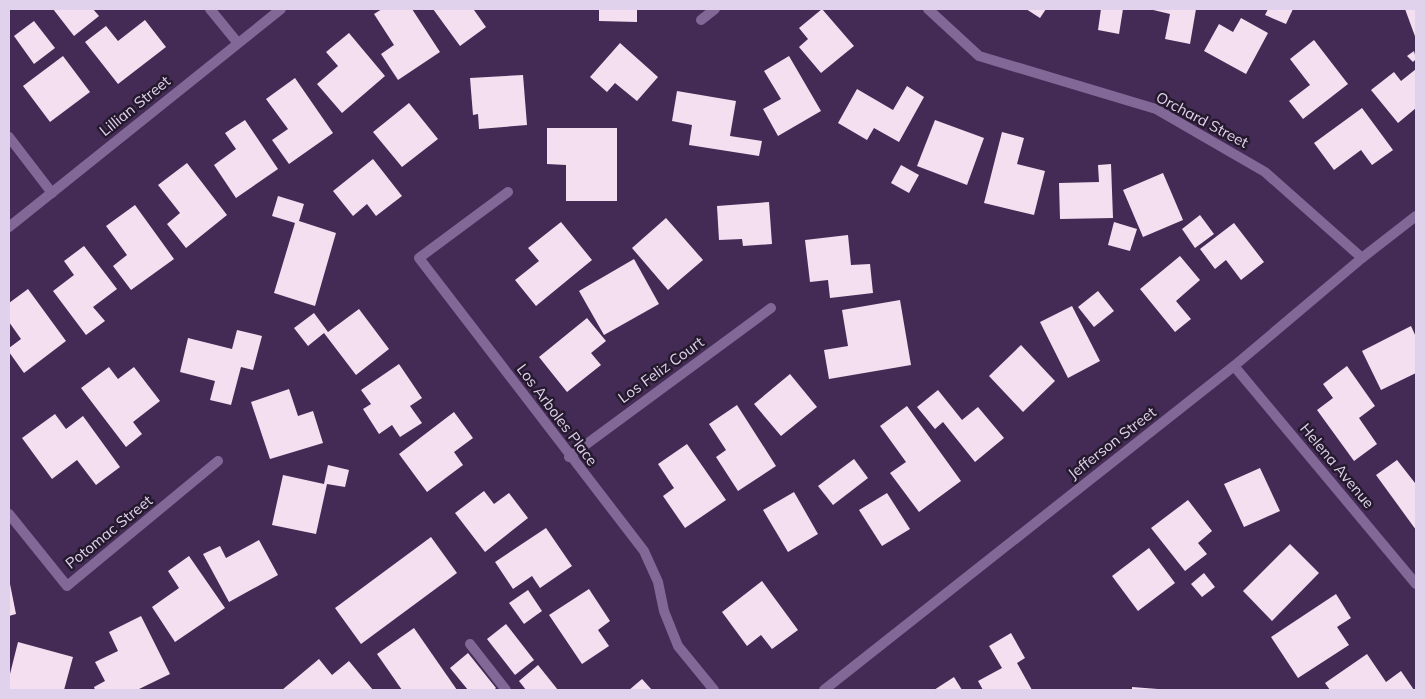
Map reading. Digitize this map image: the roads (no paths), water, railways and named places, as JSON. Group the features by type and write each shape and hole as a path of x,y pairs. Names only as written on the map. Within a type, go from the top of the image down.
{"street":[{"path":"210,9 237,42"},
{"name":"Lillian Street","path":"9,227 237,42 281,9"},
{"path":"701,20 715,9"},
{"name":"Orchard Street","path":"928,9 979,56 1156,109 1265,172 1362,258"},
{"path":"9,137 52,192"},
{"name":"Los Arboles Place","path":"508,192 419,258 569,456 644,551 658,582 664,611 678,646 714,690"},
{"name":"Jefferson Street","path":"824,690 1234,366 1362,258 1416,216"},
{"name":"Los Feliz Court","path":"569,456 771,308"},
{"name":"Helena Avenue","path":"1234,366 1416,584"},
{"name":"Potomac Street","path":"9,514 67,586 218,461"},
{"path":"470,644 506,690"}]}
